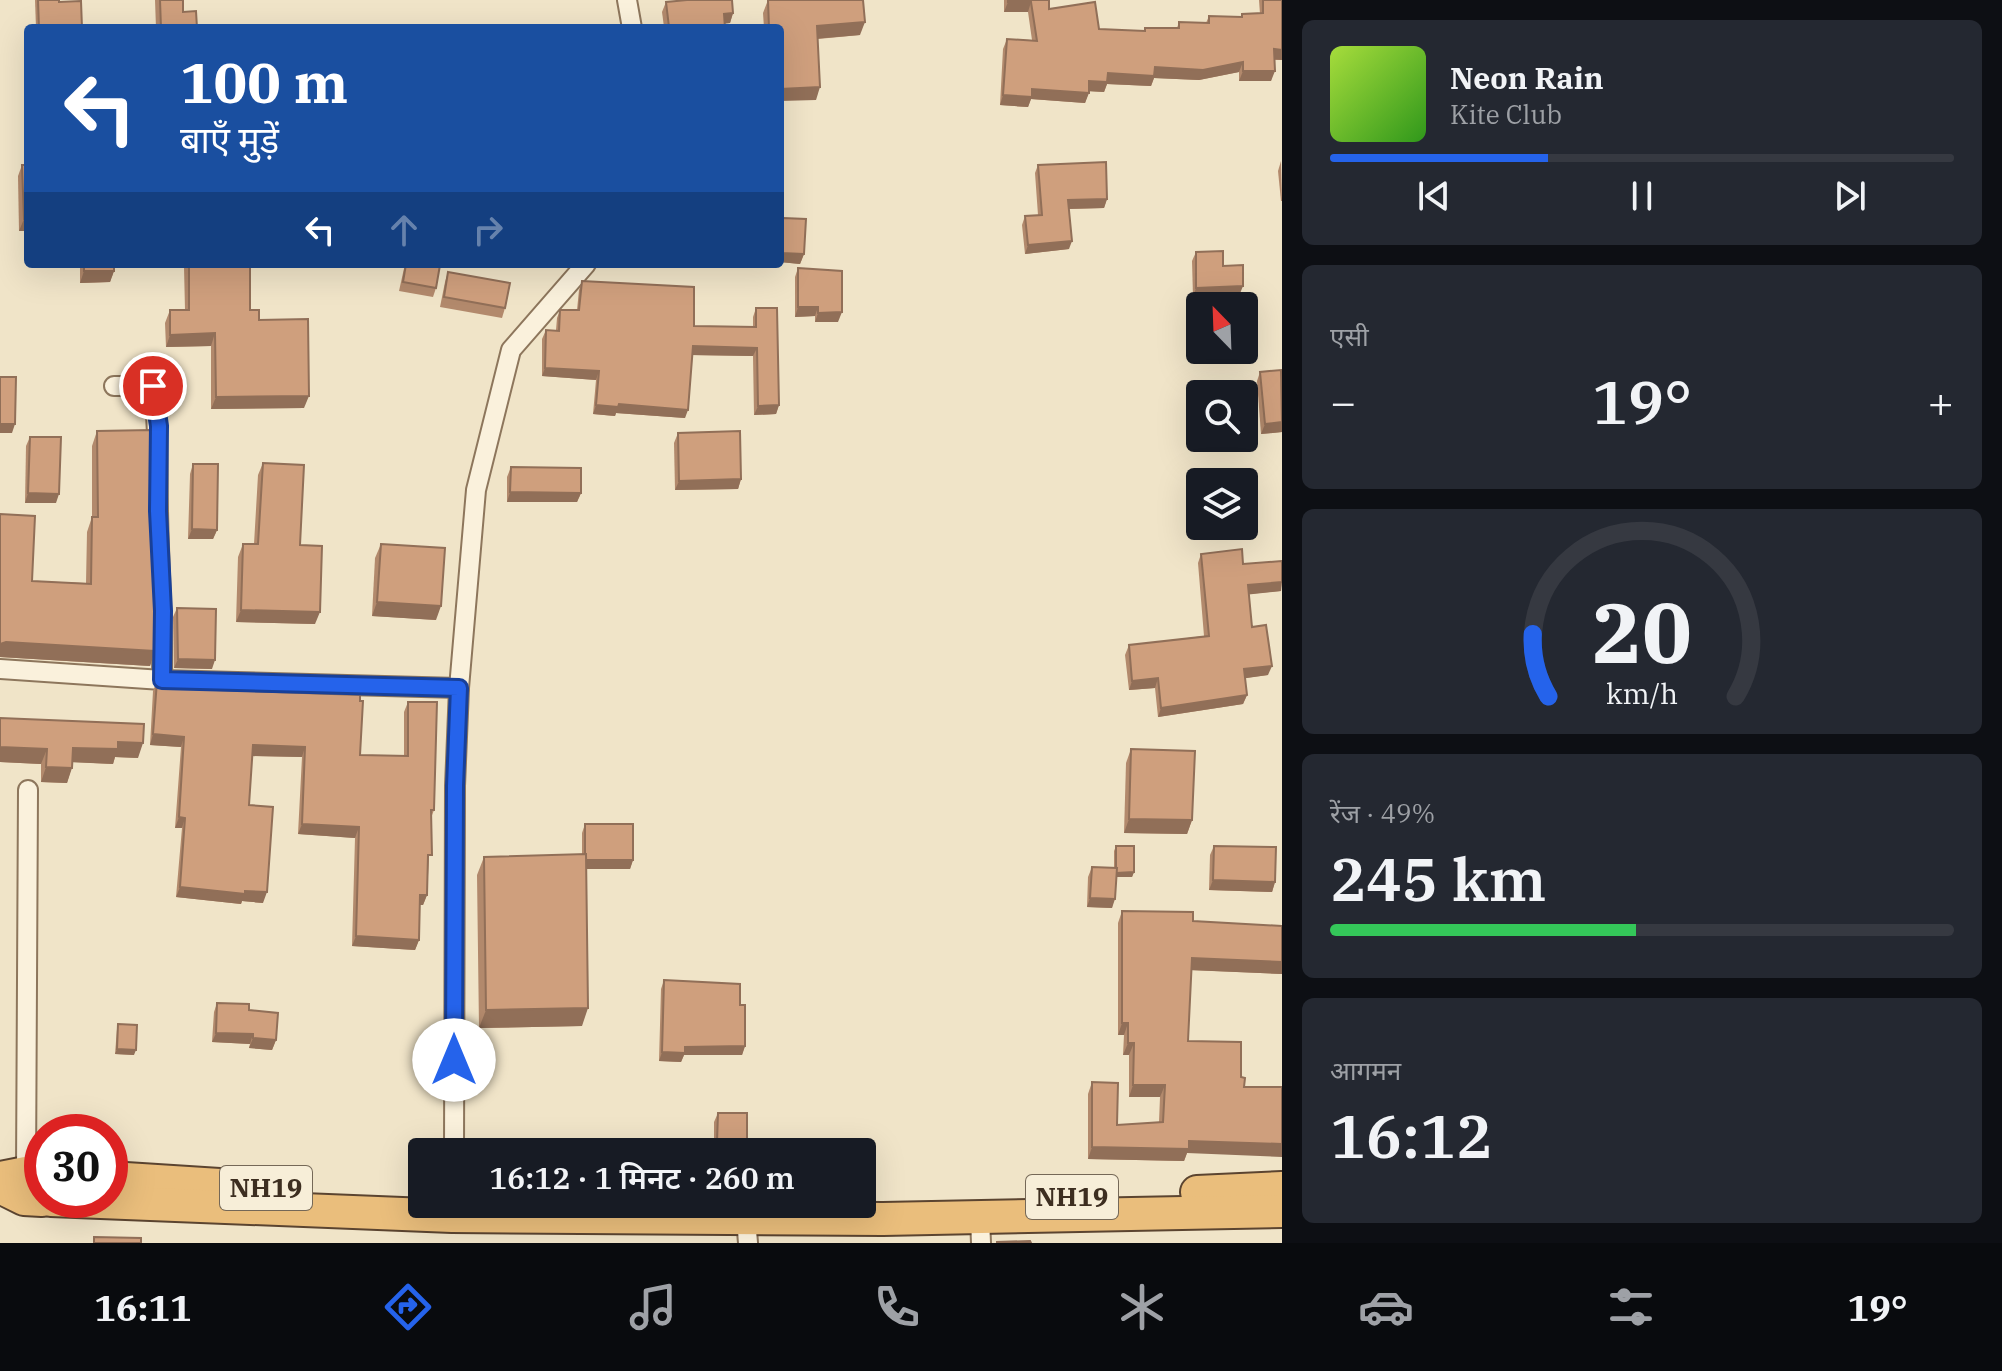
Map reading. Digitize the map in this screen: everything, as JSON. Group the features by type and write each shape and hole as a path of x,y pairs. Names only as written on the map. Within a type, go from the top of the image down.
{"highway":[{"name":"NH19","path":"128,1179 408,1193"},
{"name":"NH19","path":"876,1200 982,1200 1282,1188"},
{"name":"NH19","path":"128,1203 747,1230 980,1230 1282,1211"}],"street":[{"path":"627,0 631,24"},
{"path":"454,1138 455,802 459,688 476,490 511,350 583,268"},
{"path":"114,386 153,386 159,426 162,680"},
{"path":"0,669 162,680 459,688"},
{"path":"22,1182 28,790"}],"building":[{"path":"38,0 81,1 82,24 39,24"},
{"path":"160,0 183,0 183,12 196,11 197,24 161,24"},
{"path":"732,0 733,13 724,14 725,24 669,24 666,2"},
{"path":"768,0 863,0 865,22 817,26 820,87 784,89 784,24 769,24"},
{"path":"1008,0 1049,0 1049,9 1095,2 1099,29 1145,31 1145,28 1179,28 1179,22 1209,23 1209,16 1242,17 1242,14 1263,13 1263,0 1282,0 1282,50 1274,49 1275,71 1243,71 1243,62 1203,70 1155,67 1154,76 1108,73 1107,82 1089,81 1089,93 1032,89 1032,97 1003,95 1007,39 1037,41 1031,2"},
{"path":"1106,162 1107,199 1068,200 1072,241 1028,245 1025,216 1042,215 1038,165"},
{"path":"22,165 24,165 24,219"},
{"path":"784,218 806,219 804,254 784,253"},
{"path":"1223,251 1223,266 1243,265 1243,286 1196,288 1196,252"},
{"path":"84,268 114,268 114,271 84,271"},
{"path":"189,268 250,268 250,310 259,310 259,320 308,319 309,396 216,397 215,333 170,335 170,310 189,310"},
{"path":"405,268 439,268 436,288 403,282"},
{"path":"798,268 842,271 842,312 818,313 818,307 798,307"},
{"path":"448,272 510,283 505,308 444,297"},
{"path":"582,281 694,287 694,326 756,327 756,308 777,308 779,405 758,406 757,348 693,346 688,410 596,405 599,371 545,368 546,330 559,331 560,310 579,310"},
{"path":"1281,370 1282,422 1265,424 1260,372"},
{"path":"0,377 16,377 15,424 0,424"},
{"path":"151,430 155,651 0,644 0,514 35,516 32,581 91,584 92,517 98,517 97,431"},
{"path":"740,431 741,479 679,481 678,433"},
{"path":"30,437 61,437 59,494 28,493"},
{"path":"263,463 304,465 300,545 322,546 320,612 241,610 243,544 258,544"},
{"path":"193,464 218,464 217,530 192,529"},
{"path":"511,467 581,468 581,493 510,492"},
{"path":"381,544 445,548 441,606 377,602"},
{"path":"1242,549 1243,564 1282,561 1282,582 1248,585 1252,627 1266,625 1272,666 1244,669 1247,695 1161,708 1158,678 1132,681 1129,645 1209,636 1201,554"},
{"path":"177,608 216,609 215,660 178,659"},
{"path":"157,681 217,683 217,690 360,695 360,701 363,701 360,755 408,756 408,702 437,702 434,810 431,810 432,855 428,855 427,895 420,895 419,940 356,936 359,827 302,824 305,747 253,745 249,805 273,807 267,892 245,891 245,894 180,887 185,818 179,817 184,737 153,734"},
{"path":"0,718 144,724 143,743 118,742 118,749 73,748 72,768 46,767 47,749 0,747"},
{"path":"1131,749 1195,751 1192,820 1129,819"},
{"path":"585,824 633,824 633,860 586,860"},
{"path":"1116,846 1134,846 1134,872 1116,873"},
{"path":"1214,846 1276,847 1275,882 1213,880"},
{"path":"586,854 588,1008 486,1010 484,857"},
{"path":"1092,867 1117,868 1115,899 1090,898"},
{"path":"1122,911 1193,912 1193,921 1282,926 1282,962 1192,958 1188,1041 1241,1042 1244,1087 1282,1087 1282,1144 1189,1141 1189,1149 1092,1147 1092,1082 1118,1083 1117,1125 1163,1122 1165,1085 1133,1085 1134,1043 1128,1043 1128,1023 1122,1023"},
{"path":"664,980 740,984 740,1005 745,1005 745,1046 685,1047 685,1053 662,1052"},
{"path":"217,1003 249,1004 249,1010 278,1013 276,1040 253,1038 253,1034 216,1033"},
{"path":"118,1024 137,1025 136,1050 117,1049"},
{"path":"718,1113 747,1113 747,1138 717,1138"},
{"path":"94,1237 141,1238 141,1243 94,1243"},
{"path":"997,1242 1031,1243 997,1243"}],"route":[{"path":"153,386 159,426 162,680 459,688 455,786 454,1060"}]}
